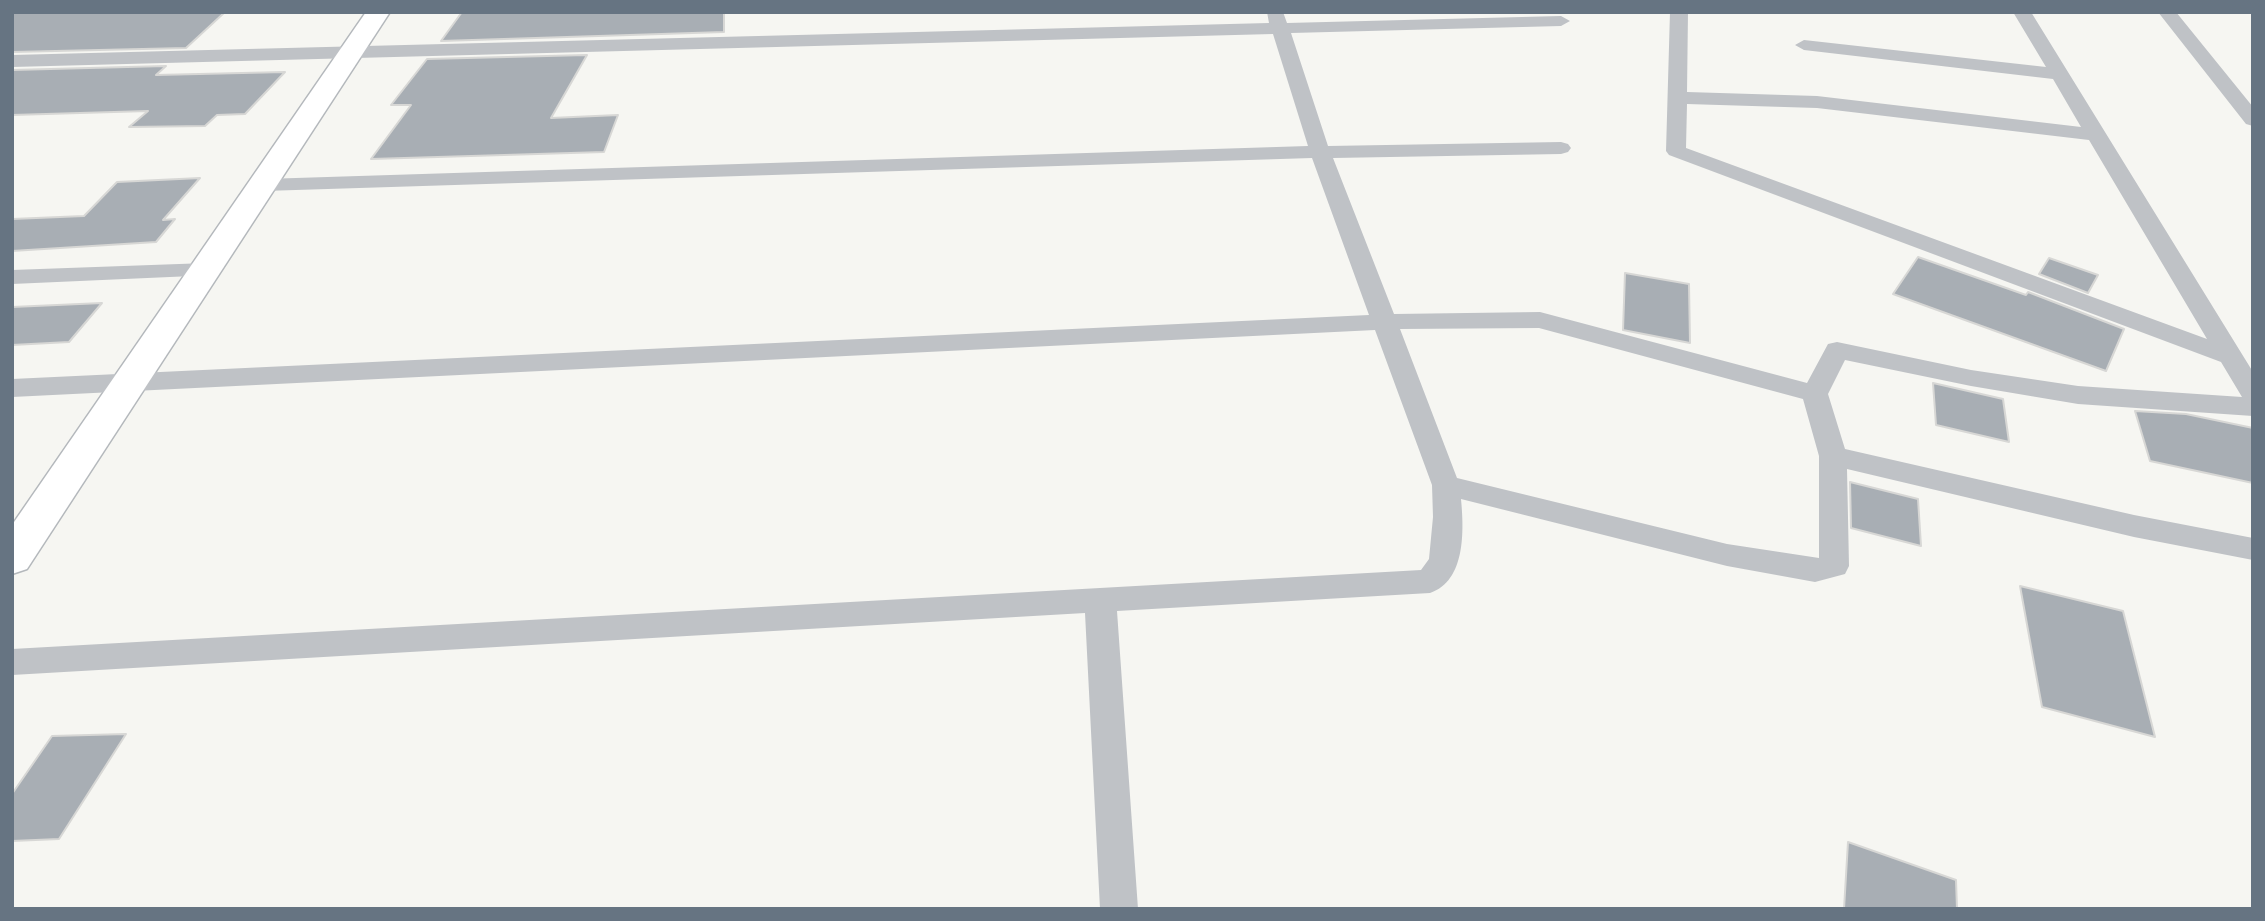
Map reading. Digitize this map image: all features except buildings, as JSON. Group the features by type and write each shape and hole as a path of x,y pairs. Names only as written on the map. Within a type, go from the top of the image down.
{"street":[{"path":"12,558 378,12"},
{"path":"1679,12 1676,150 2231,357"},
{"path":"2022,12 2253,394"},
{"path":"2167,12 2253,120"},
{"path":"12,662 1430,580 1444,561 1448,517 1447,485 1320,152 1278,20"},
{"path":"12,61 1278,20 1560,21"},
{"path":"1804,45 2060,74"},
{"path":"1677,99 1817,103 2098,135"},
{"path":"264,185 1320,152 1562,148"},
{"path":"12,277 207,270"},
{"path":"12,388 1385,322 1540,320 1815,394"},
{"path":"1447,485 1727,555 1815,570 1834,566 1833,456 1815,394 1837,350 1971,379 2078,395 2253,407"},
{"path":"1833,456 2134,526 2253,549"},
{"path":"1100,599 1119,909"}]}
